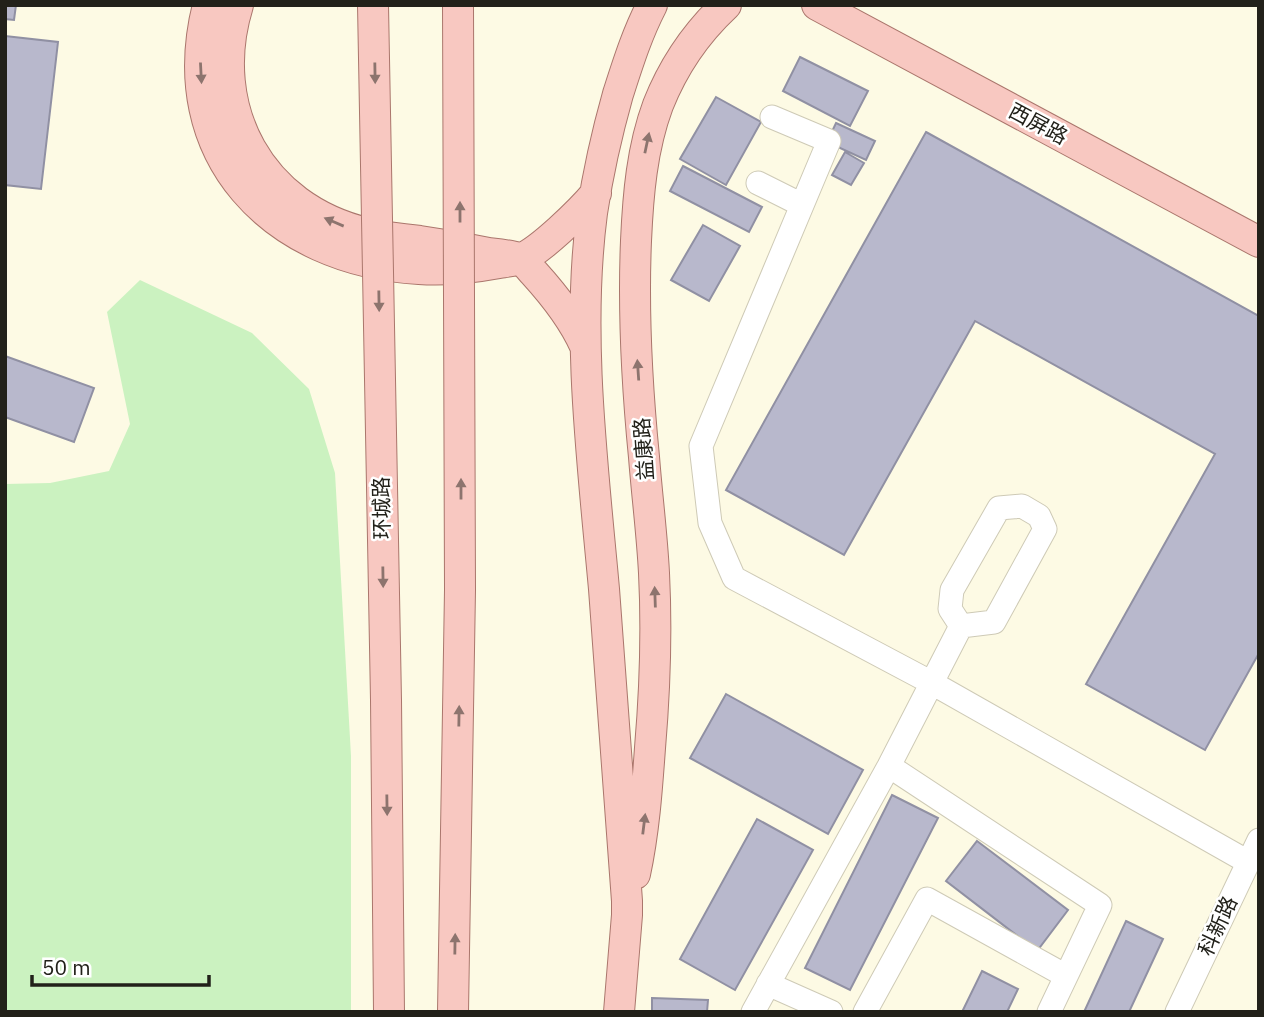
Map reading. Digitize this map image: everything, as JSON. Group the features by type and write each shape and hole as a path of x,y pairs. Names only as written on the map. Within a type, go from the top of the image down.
{"main road":[{"path":"208,5 200,61 202,94 218,149 246,193 271,218 324,249 382,265 433,270 521,259 564,226 596,193"},
{"path":"238,5 231,32 228,61 234,109 247,143 257,160 282,190 314,213 365,233 521,259 565,311 587,350"},
{"name":"环城路","path":"373,5 389,1012"},
{"path":"453,1012 460,603 458,5"},
{"name":"益康路","path":"627,915 589,410 589,248 605,145 639,31 652,5"},
{"name":"益康路","path":"619,1012 627,915 645,812 655,657 654,571 643,454 636,327 635,262 640,184 650,132 666,88 690,45 726,5"},
{"name":"西屏路","path":"817,5 1259,242"}],"street":[{"path":"772,117 829,141 701,446 710,523 734,578 932,683 1248,862"},
{"path":"758,183 802,205"},
{"path":"1023,506 1039,516 1045,529 994,622 961,626 950,609 951,590 999,508 1023,506"},
{"path":"753,1012 889,766 961,626"},
{"path":"889,766 1100,905 1049,1012"},
{"name":"科新路","path":"1177,1012 1259,840"},
{"path":"865,1012 927,899 1066,976"},
{"path":"768,984 831,1012"}],"green space":[{"path":"140,280 252,333 309,389 335,473 351,756 351,1012 5,1012 5,484 50,483 109,471 130,424 107,312"}],"building":[{"path":"5,5 16,5 14,20 5,19"},
{"path":"5,36 58,42 41,189 5,185"},
{"path":"800,57 868,91 850,126 783,91"},
{"path":"716,97 761,122 726,185 680,159"},
{"path":"836,123 875,141 866,160 827,142"},
{"path":"926,132 1259,316 1259,653 1205,750 1086,684 1215,454 975,321 844,555 726,490"},
{"path":"845,152 864,163 851,185 832,175"},
{"path":"683,166 762,207 749,232 670,191"},
{"path":"703,225 740,246 709,301 671,280"},
{"path":"5,356 94,388 74,442 5,417"},
{"path":"726,694 863,770 828,834 690,758"},
{"path":"892,795 938,818 850,990 805,968"},
{"path":"757,819 813,850 735,990 680,959"},
{"path":"977,841 1068,910 1037,951 946,881"},
{"path":"1126,921 1163,939 1129,1012 1084,1012"},
{"path":"982,971 1018,989 1007,1012 962,1012"},
{"path":"652,998 708,1000 707,1012 652,1012"}]}
